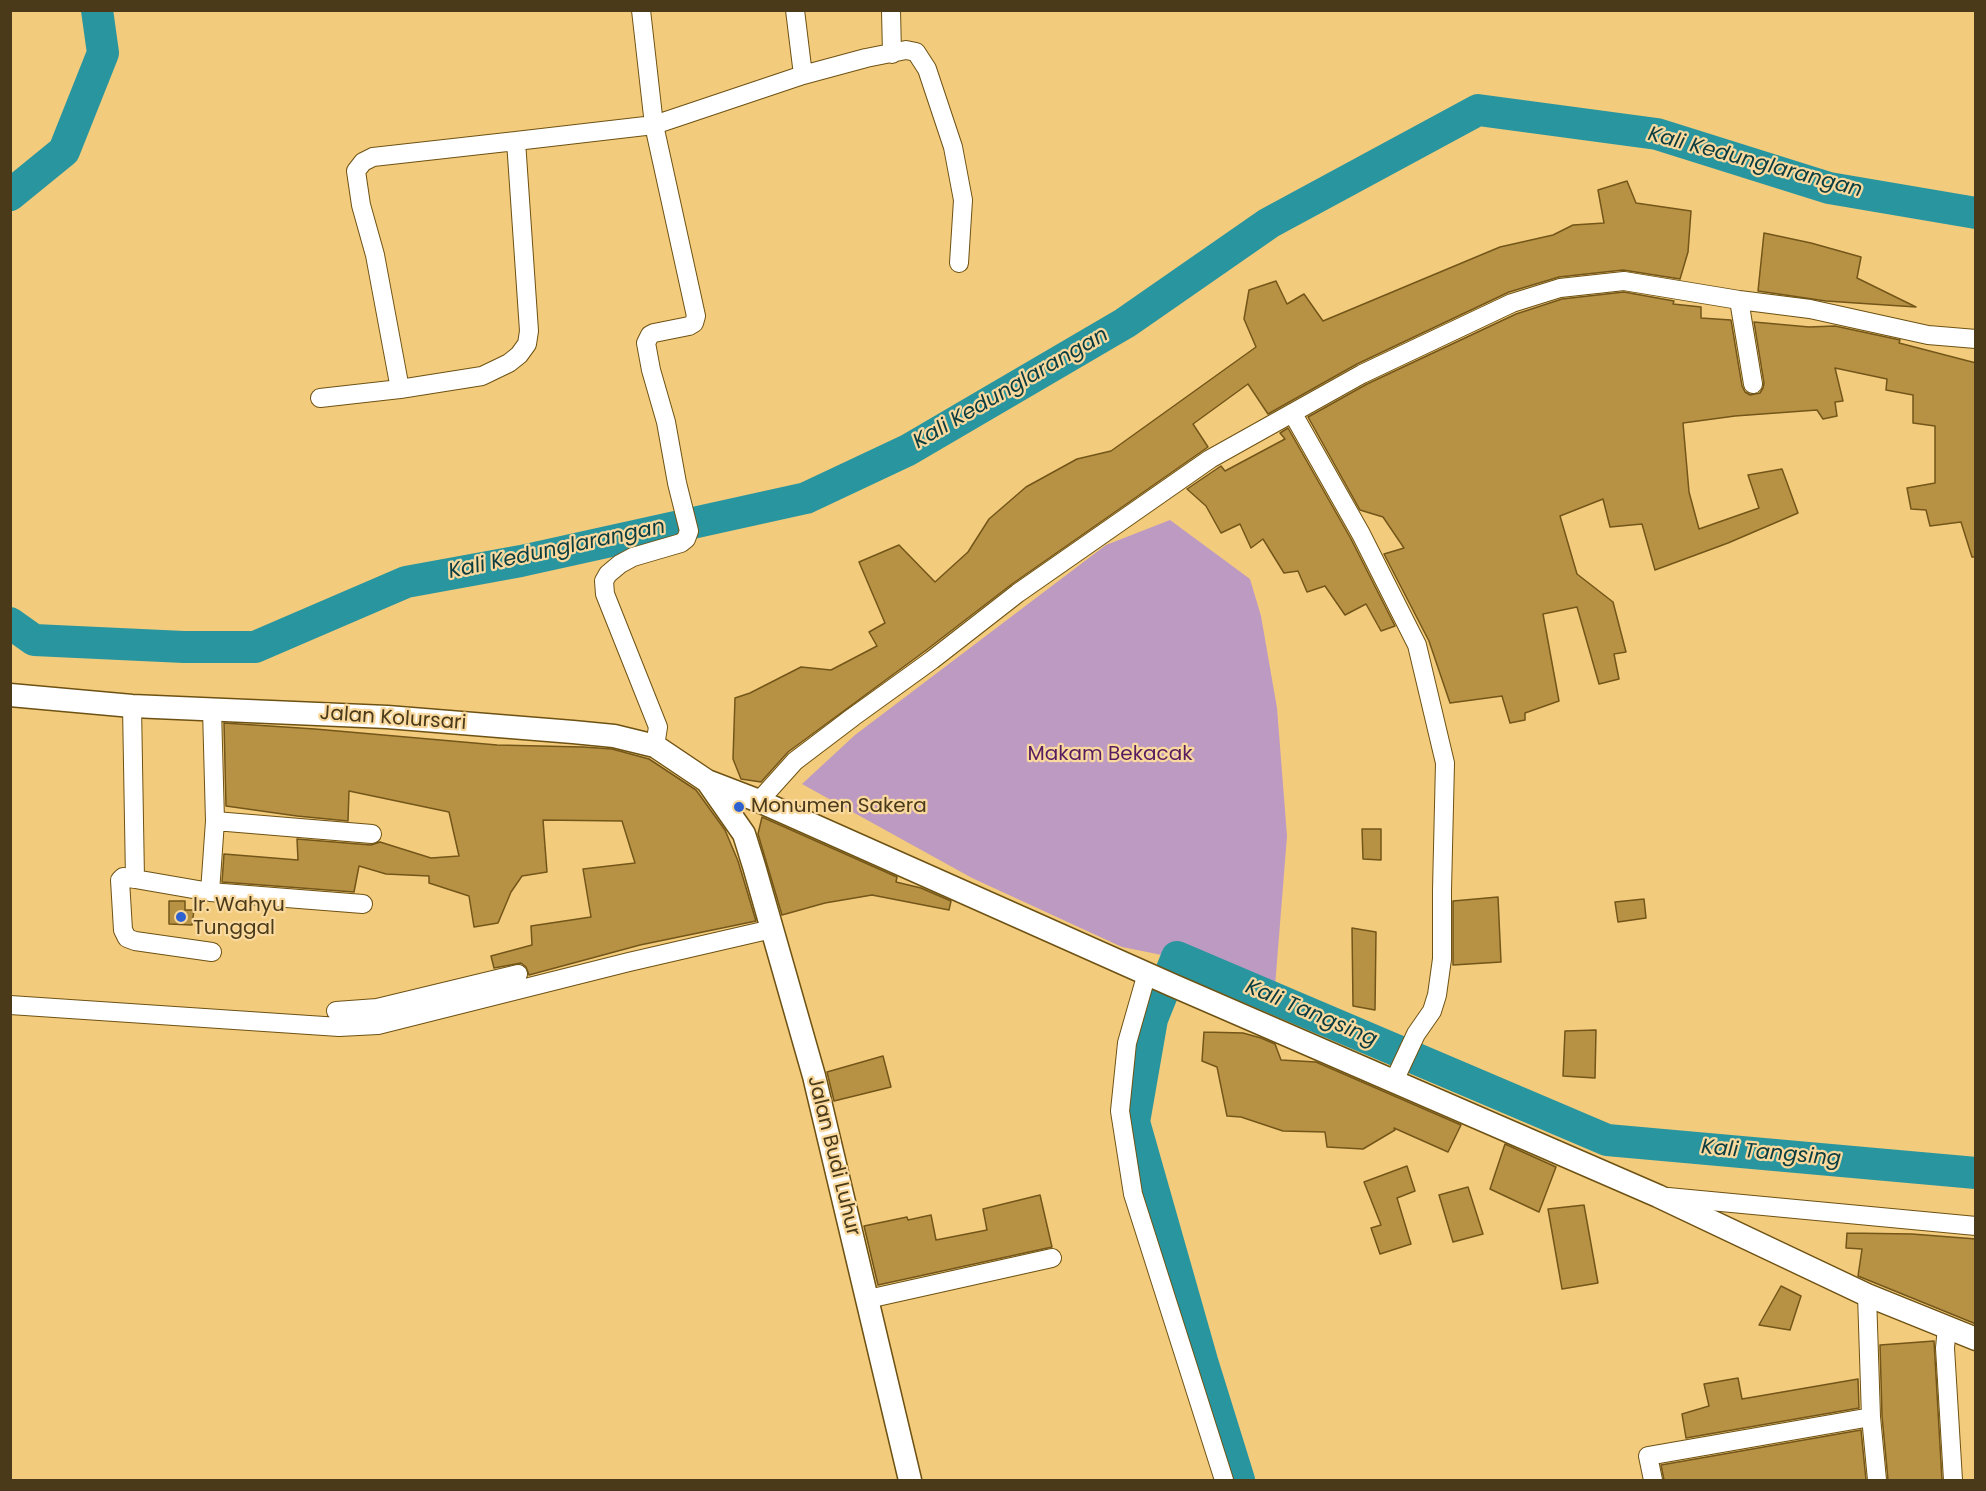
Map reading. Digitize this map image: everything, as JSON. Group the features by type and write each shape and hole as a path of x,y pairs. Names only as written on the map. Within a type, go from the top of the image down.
{"street":[{"path":"641,10 654,125 696,316 694,323 689,326 654,333 650,335 646,343 684,507 688,531 686,539 681,543 633,557 620,564 608,574 604,581 606,594 658,728 655,746"},
{"path":"795,10 803,75"},
{"path":"891,10 892,54"},
{"path":"400,389 375,255 356,171 363,162 373,157 654,125 803,75 906,50 916,52 927,69 953,147 963,200 959,263"},
{"path":"320,398 400,389 482,376 519,356 527,344 529,331 516,141"},
{"path":"744,834 759,801 795,761 1018,593 1210,459 1362,374 1512,303 1560,288 1624,281 1810,309 1928,335 1976,339"},
{"path":"1739,300 1753,384"},
{"path":"1293,414 1361,534 1417,645 1445,764 1442,959 1437,996 1432,1011 1410,1046 1397,1074"},
{"name":"Jalan Kolursari","path":"10,695 132,706 387,717 614,736 655,746 707,781 759,801 1172,985 1397,1074 1867,1295 1976,1339"},
{"path":"132,706 135,879"},
{"path":"210,892 214,821 212,709"},
{"name":"Jalan Budi Luhur","path":"707,781 744,834 772,929 814,1077 910,1480"},
{"path":"214,821 372,834"},
{"path":"212,952 127,938 123,930 120,880 123,877 210,892 363,904"},
{"path":"336,1011 422,1006 772,929"},
{"path":"10,1005 339,1028 378,1025 422,1006 518,974"},
{"path":"1149,974 1127,1043 1120,1111 1133,1194 1224,1480"},
{"path":"1658,1196 1976,1226"},
{"path":"868,1299 1052,1258"},
{"path":"1867,1295 1871,1418 1877,1480"},
{"path":"1947,1327 1944,1348 1953,1480"},
{"path":"1653,1480 1648,1456 1871,1418"}],"green space":[{"name":"Makam Bekacak","path":"1170,520 1250,579 1261,616 1277,708 1287,836 1274,999 1182,959 1122,947 972,878 802,784 855,735 1106,545"}],"building":[{"path":"1627,181 1636,203 1691,211 1688,252 1680,279 1623,270 1559,277 1509,292 1357,364 1268,414 1248,384 1193,424 1208,447 1012,584 788,752 761,782 741,779 733,759 735,698 750,693 801,667 831,670 877,646 869,632 885,623 859,562 899,545 935,582 968,552 989,519 1026,487 1077,459 1111,451 1256,347 1244,319 1249,290 1276,281 1287,304 1304,294 1323,321 1500,247 1553,235 1573,225 1604,223 1598,190"},
{"path":"1764,233 1861,257 1857,278 1916,307 1826,301 1758,291"},
{"path":"1624,292 1674,301 1673,304 1701,307 1701,318 1731,320 1742,386 1750,395 1760,393 1764,383 1754,322 1809,327 1835,326 1900,340 1899,343 1976,363 1976,557 1972,557 1961,522 1930,526 1926,510 1911,509 1907,488 1935,483 1935,426 1913,423 1913,395 1886,390 1887,379 1835,368 1843,401 1835,402 1837,416 1823,419 1817,410 1735,416 1683,423 1689,492 1699,529 1759,508 1748,475 1782,469 1798,513 1728,543 1655,570 1642,524 1610,527 1603,499 1560,516 1577,574 1613,602 1626,652 1614,654 1619,679 1599,684 1577,607 1543,614 1559,701 1525,713 1525,720 1510,723 1502,696 1450,703 1429,641 1384,554 1404,548 1383,517 1360,510 1308,417 1367,384 1516,314 1562,299"},
{"path":"1288,428 1351,539 1395,626 1381,631 1366,604 1345,615 1325,586 1307,592 1298,571 1284,573 1263,539 1251,548 1240,524 1221,533 1206,506 1187,489 1221,466 1225,471 1285,439 1280,433"},
{"path":"224,723 497,745 612,749 649,759 696,790 725,830 738,861 756,921 640,945 529,975 526,967 521,963 494,968 491,956 532,945 531,926 591,917 583,869 635,863 622,821 543,820 547,872 522,876 511,892 498,923 474,927 469,896 429,883 429,876 386,874 359,866 354,892 222,882 224,854 298,860 297,839 371,845 380,842 431,858 459,856 449,812 349,791 348,821 226,806"},
{"path":"762,817 897,877 896,882 921,888 951,901 949,910 872,895 825,903 782,915 758,834"},
{"path":"1362,829 1381,829 1381,860 1363,859"},
{"path":"1498,897 1501,962 1453,965 1453,901"},
{"path":"1644,899 1646,918 1618,922 1615,902"},
{"name":"Ir. Wahyu Tunggal","path":"169,901 185,901 185,910 194,910 192,925 169,924"},
{"path":"1352,928 1376,932 1375,1010 1353,1006"},
{"path":"1596,1030 1595,1078 1563,1076 1565,1031"},
{"path":"1204,1032 1243,1033 1261,1038 1275,1044 1281,1060 1316,1062 1461,1125 1448,1152 1394,1128 1395,1130 1363,1149 1327,1147 1325,1132 1283,1131 1241,1117 1227,1116 1217,1067 1202,1061"},
{"path":"883,1056 891,1087 834,1101 827,1072"},
{"path":"1505,1144 1556,1167 1539,1212 1490,1189"},
{"path":"1407,1166 1415,1191 1397,1198 1411,1244 1380,1254 1371,1228 1381,1225 1364,1182"},
{"path":"1468,1187 1483,1234 1453,1242 1439,1195"},
{"path":"1040,1195 1052,1247 878,1285 864,1226 907,1217 908,1220 931,1215 936,1240 987,1230 983,1209"},
{"path":"1584,1205 1598,1283 1562,1289 1548,1209"},
{"path":"1847,1233 1912,1234 1976,1239 1976,1324 1858,1276 1862,1249 1846,1248"},
{"path":"1781,1286 1801,1296 1790,1330 1759,1325"},
{"path":"1934,1341 1942,1480 1888,1480 1882,1416 1880,1345"},
{"path":"1738,1378 1742,1399 1858,1379 1859,1408 1686,1438 1682,1414 1709,1406 1704,1384"},
{"path":"1861,1430 1866,1480 1664,1480 1661,1465"}],"waterway":[{"name":"Kali Kedunglarangan","path":"10,195 64,151 103,53 97,10"},
{"name":"Kali Kedunglarangan","path":"10,623 34,640 184,647 255,647 406,582 521,561 806,498 908,450 1125,323 1269,223 1478,110 1657,134 1829,188 1976,213"},
{"name":"Kali Tangsing","path":"1239,1480 1202,1361 1134,1122 1152,1019 1177,957 1607,1140 1976,1173"}],"place":[{"name":"Monumen Sakera","path":"739,807"},
{"name":"Ir. Wahyu Tunggal","path":"181,917"}]}
